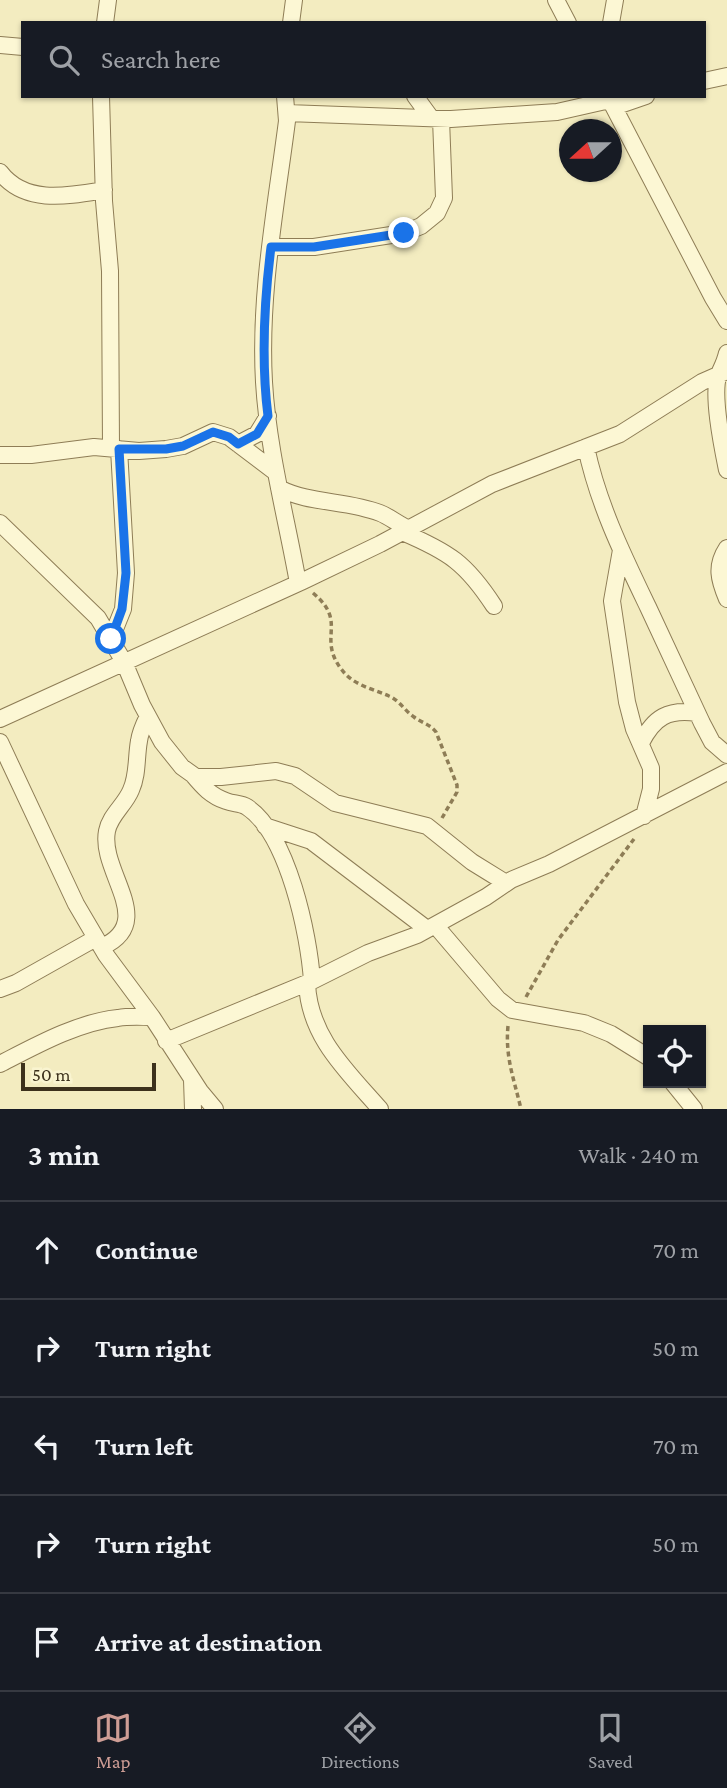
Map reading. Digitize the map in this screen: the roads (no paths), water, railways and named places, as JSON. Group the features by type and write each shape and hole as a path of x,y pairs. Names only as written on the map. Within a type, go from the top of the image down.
{"street":[{"path":"105,21 107,0"},
{"path":"291,21 294,0"},
{"path":"556,0 567,21"},
{"path":"611,21 615,0"},
{"path":"0,45 21,47"},
{"path":"706,81 727,76"},
{"path":"101,98 115,449 126,573 122,609 111,639"},
{"path":"285,98 286,113 263,324 264,383 274,471 301,582"},
{"path":"271,247 314,247 404,233 421,226 437,213 444,198 436,118 417,98"},
{"path":"286,113 436,118 557,112 632,98"},
{"path":"610,101 707,288 727,321"},
{"path":"0,172 8,183 37,196 61,197 103,190"},
{"path":"727,354 722,373 718,419 727,470"},
{"path":"1,716 301,582 492,484 620,434 702,382 722,373"},
{"path":"238,444 257,434 268,416"},
{"path":"0,455 31,455 94,447 166,449 183,446 213,432 229,437 274,471"},
{"path":"586,447 606,518 697,713 712,742 727,755"},
{"path":"278,488 293,496 326,500 380,513 440,548 463,565 477,579 494,606"},
{"path":"0,523 99,618 124,662 162,742 182,767 204,788 227,802 245,806 265,826 288,866 310,951 307,1002 313,1020 327,1048 380,1109"},
{"path":"727,548 720,558 718,569 727,599"},
{"path":"621,550 612,601 627,702 634,729 651,768 651,789 643,817"},
{"path":"641,743 649,728 660,718 673,712 697,713"},
{"path":"0,989 99,943 116,939 124,930 127,921 125,904 110,864 106,835 108,824 132,788 139,741 148,716"},
{"path":"0,742 76,904 99,943 152,1017 192,1080 215,1109"},
{"path":"193,775 221,776 276,771 295,776 335,803 404,819 432,830 472,862 506,883"},
{"path":"166,1041 309,982 368,953 431,927 506,883 643,817 727,772"},
{"path":"265,826 311,841 431,927 498,999 516,1011 584,1023 611,1034 643,1054"},
{"path":"0,1064 52,1038 96,1023 117,1018 152,1017"},
{"path":"192,1080 193,1109"},
{"path":"677,1088 694,1109"}]}
